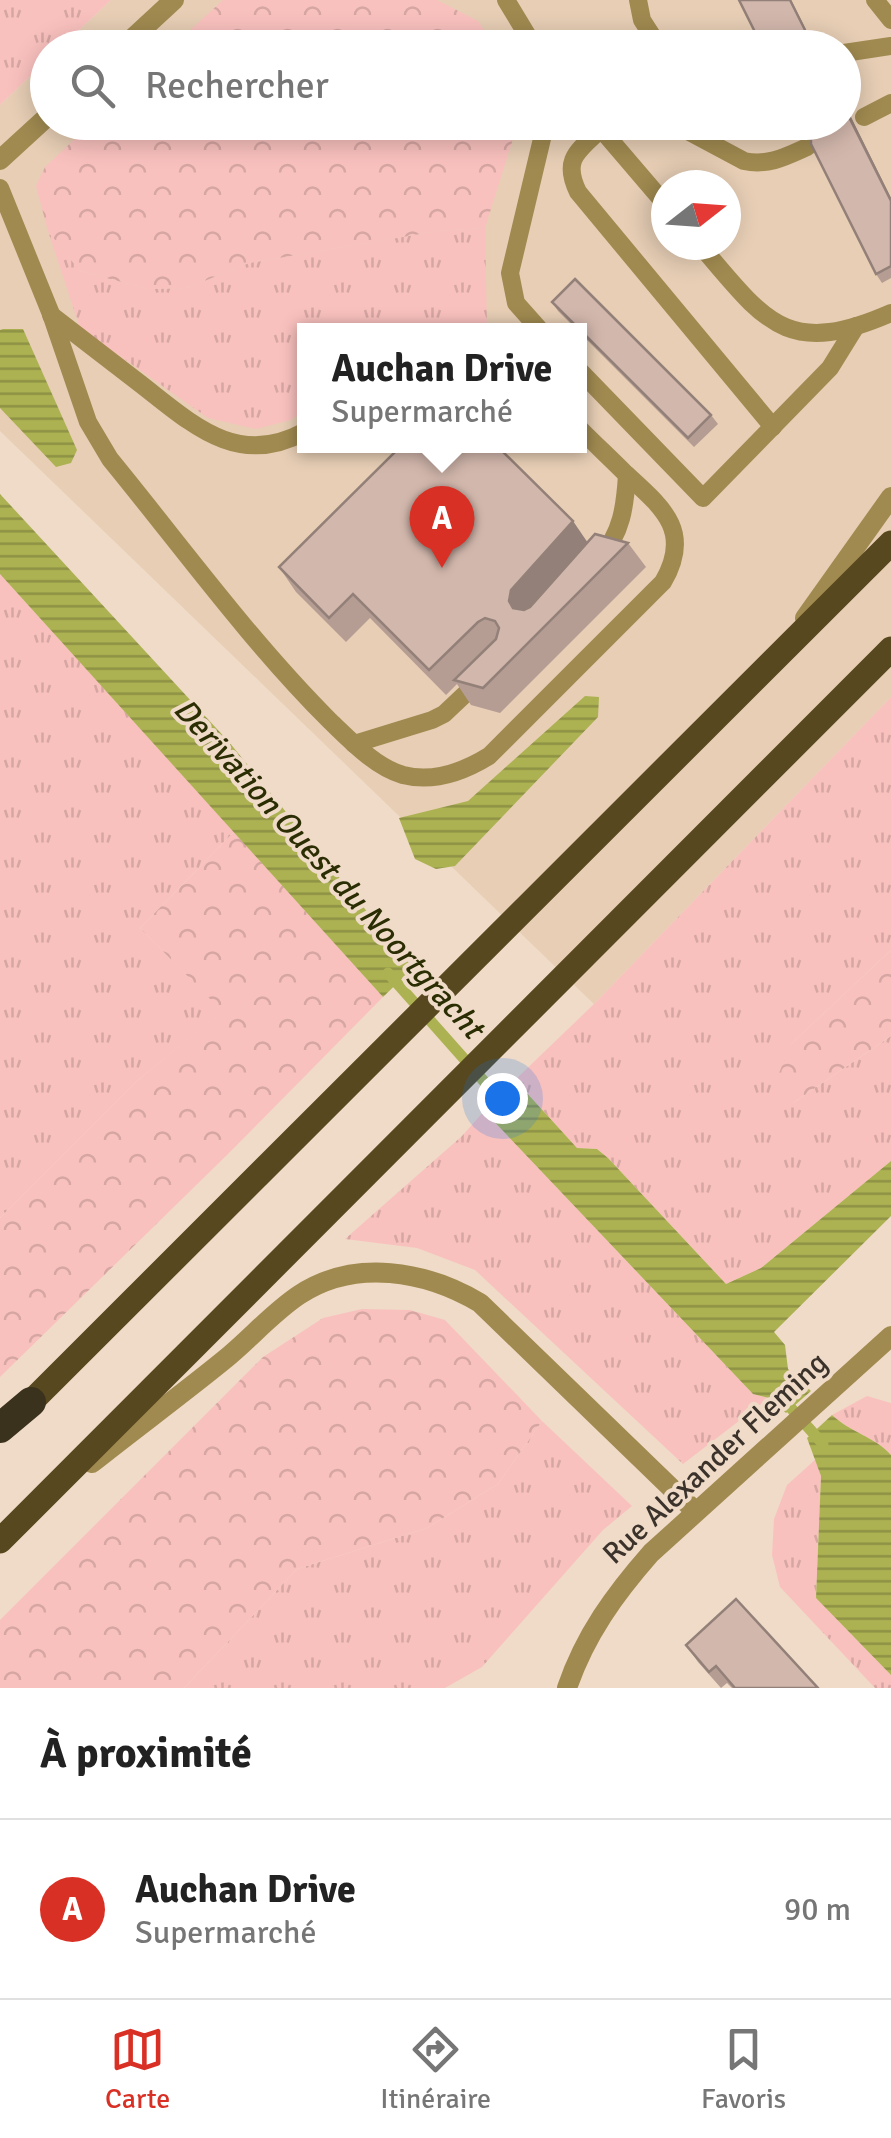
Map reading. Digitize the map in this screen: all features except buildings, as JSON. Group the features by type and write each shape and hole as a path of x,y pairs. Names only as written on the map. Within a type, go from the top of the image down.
{"highway":[{"path":"0,1431 31,1402"}],"main road":[{"path":"31,1402 891,543"},
{"path":"0,1541 891,649"}],"street":[{"path":"142,30 174,0"},
{"path":"0,160 30,132"},
{"path":"773,662 891,497"},
{"path":"27,1514 303,1292 338,1278 376,1272 432,1280 480,1303 696,1512"},
{"name":"Rue Alexander Fleming","path":"566,1688 582,1649 618,1591 652,1553 827,1392 889,1342"}],"lane":[{"path":"506,0 524,30"},
{"path":"638,0 648,30"},
{"path":"875,0 891,20"},
{"path":"861,50 891,46"},
{"path":"864,117 891,103"},
{"path":"534,323 516,304 510,273 542,140"},
{"path":"587,140 572,160 570,170 578,192 773,427"},
{"path":"610,140 651,188"},
{"path":"705,140 757,164 770,163 807,147"},
{"path":"0,188 51,314 88,422 110,459 289,680 354,744 390,770 434,777 475,764 503,742 663,582 675,543 669,518 587,436"},
{"path":"713,260 760,315 786,330 818,334 891,314"},
{"path":"51,314 212,437 247,446 280,443 297,435"},
{"path":"587,378 704,498 830,368 856,326"},
{"path":"584,574 615,537 625,506 627,474"},
{"path":"354,744 421,725 444,714 492,667"}],"shaded area":[{"path":"111,0 891,0 891,697 594,1004 0,431 0,105 30,76 30,140 861,140 861,30 79,30"}],"green space":[{"path":"0,0 111,0 79,30 30,30 30,76 0,105"},
{"path":"223,0 437,0 478,21 484,30 190,30"},
{"path":"74,140 513,140 485,228 438,231 249,263 187,288 148,289 80,271 48,231 36,186 45,167"},
{"path":"485,228 487,323 297,323 297,415 256,429 208,418 80,328 48,231 80,271 148,289 187,288 249,263 438,231"},
{"path":"0,574 234,832 140,928 223,1011 138,1080 0,1218"},
{"path":"891,697 891,950 791,1044 793,1103 891,1036 891,1161 761,1268 726,1284 608,1158 597,1149 577,1148 515,1080 594,1004"},
{"path":"234,832 383,997 0,1377 0,1218 138,1080 222,1011 140,928"},
{"path":"891,950 891,1036 793,1103 772,1090 791,1044"},
{"path":"484,1111 753,1394 769,1398 683,1464 475,1270 417,1248 345,1239 462,1136"},
{"path":"362,1309 410,1310 445,1320 542,1421 498,1484 427,1528 297,1569 184,1688 0,1688 0,1620 263,1357 323,1318"},
{"path":"867,1396 891,1403 891,1455 832,1415"},
{"path":"542,1421 632,1506 603,1530 482,1667 445,1688 184,1688 297,1569 427,1528 498,1484"},
{"path":"816,1459 821,1476 816,1598 891,1675 891,1688 875,1688 780,1587 772,1555 774,1519 787,1485"}],"water":[{"path":"3,329 23,329 77,450 71,463 56,467 0,408"},
{"path":"0,494 229,742 413,968 383,997 0,574"},
{"path":"585,696 599,697 598,717 455,866 436,869 415,859 399,818 468,801"},
{"path":"515,1080 577,1148 597,1149 608,1158 726,1284 761,1268 891,1161 891,1216 774,1332 785,1345 788,1369 811,1391 786,1413 769,1398 753,1394 484,1111"},
{"path":"832,1415 891,1455 891,1675 816,1598 821,1476 807,1438"}],"waterway":[{"name":"Derivation Ouest du Noortgracht","path":"388,973 505,1105"},
{"name":"Derivation Ouest du Noortgracht","path":"782,1398 823,1444"}],"place":[{"name":"Auchan Drive","path":"442,568"}]}
